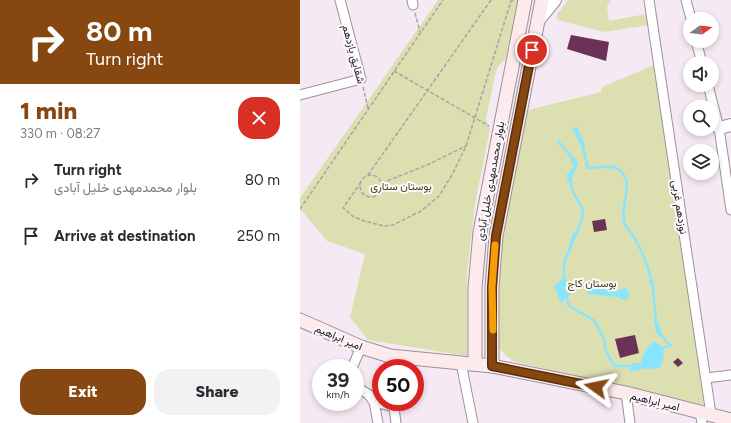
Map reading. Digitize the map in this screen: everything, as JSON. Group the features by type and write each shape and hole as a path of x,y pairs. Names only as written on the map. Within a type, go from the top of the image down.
{"main road":[{"name":"بلوار محمدمهدی خلیل آبادی","path":"475,364 475,288 480,232 525,0"},
{"name":"بلوار محمدمهدی خلیل آبادی","path":"492,366 492,287 496,236 542,0"},
{"name":"امیر ابراهیم","path":"300,320 361,347 390,356 492,366 626,394 704,416 731,420"},
{"path":"476,340 484,346 489,346 493,342"}],"street":[{"name":"شقایق یازدهم","path":"340,0 361,79"},
{"path":"538,21 556,0"},
{"name":"نوزدهم غربی","path":"649,0 706,378 704,416"},
{"path":"686,0 689,12"},
{"path":"300,95 361,79"},
{"path":"711,92 725,126 731,210"},
{"path":"356,359 361,347"},
{"path":"461,363 472,423"},
{"path":"706,378 731,375"},
{"path":"364,392 372,399"},
{"path":"626,394 630,423"},
{"path":"376,411 378,423"},
{"path":"394,411 396,423"}],"path":[{"path":"300,209 443,0"},
{"path":"491,0 368,175 361,182 343,208 354,217 384,226 393,226 421,211 439,196 453,174 466,146 511,1 518,0"},
{"path":"412,3 420,33"},
{"path":"394,71 499,132"},
{"name":"شقایق یازدهم","path":"361,79 368,108"},
{"path":"382,183 427,165 466,146"},
{"path":"361,182 360,185 362,193 365,196 372,197 379,194 382,183 378,177 368,175"}],"green space":[{"name":"بوستان ستاری","path":"438,0 519,0 506,58 496,71 486,119 490,129 475,204 467,273 467,356 368,340 350,317 365,254 327,241 300,209 300,198"},
{"path":"568,0 611,0 607,7 609,21 646,14 649,25 604,32 558,20 556,16"},
{"name":"بوستان کاج","path":"654,65 705,402 702,407 513,361 499,348 497,288 502,236 528,110 601,92 602,87"}],"water":[{"path":"564,277 565,291 569,291 570,294 561,303 554,286"},
{"path":"587,287 618,291 625,288 628,290 629,295 627,299 623,300 618,297 587,294"},
{"path":"653,342 661,346 664,352 660,368 642,368 640,370 630,371 629,369 631,367 641,365 644,352"}],"building":[{"path":"571,35 609,42 606,61 567,49"},
{"path":"605,219 607,230 594,232 592,221"},
{"path":"635,335 639,353 620,358 615,339"},
{"path":"678,358 683,363 678,367 673,362"}],"waterway":[{"path":"576,128 584,146"},
{"path":"574,129 582,145 588,168 611,167 618,169 623,174 627,187 623,217 627,228 635,239 643,255 649,270 651,282"},
{"path":"558,141 577,163 571,177 571,184"},
{"path":"569,181 568,175 575,167 571,158"},
{"path":"571,185 583,213 581,223 564,263 565,285 587,287"},
{"path":"571,244 574,234"},
{"path":"652,279 656,321 661,335 668,343"},
{"path":"567,298 569,306 595,321 605,342 605,349 614,366 626,366"},
{"path":"655,321 658,333 661,336"},
{"path":"663,348 671,345"},
{"path":"628,366 639,364"}],"slow traffic":[{"path":"493,330 492,287 495,245"}],"route":[{"path":"532,50 496,236 492,287 492,366 596,387"}]}
